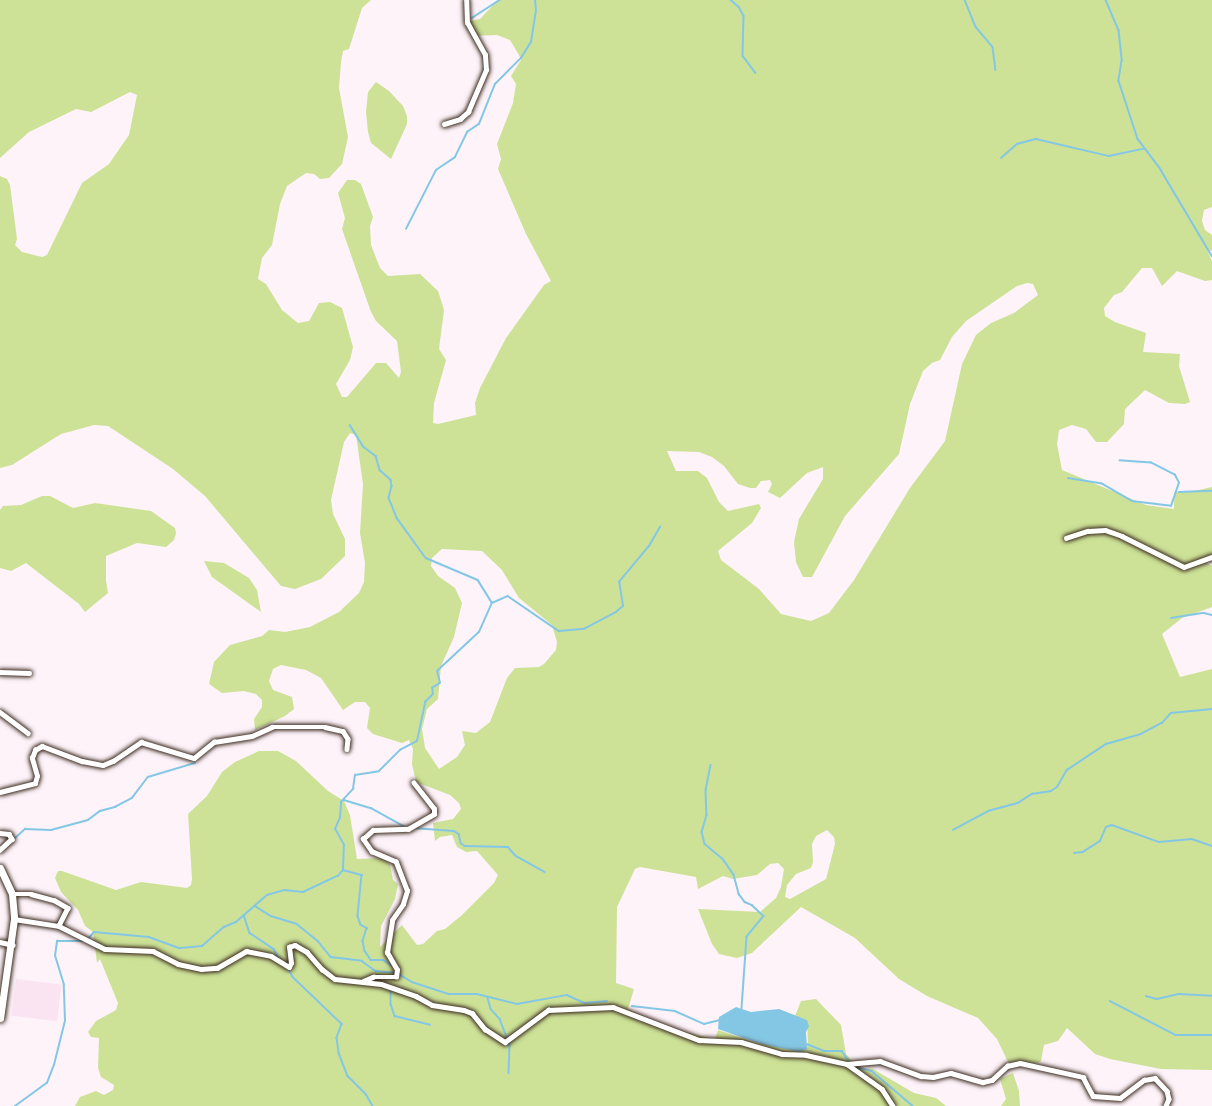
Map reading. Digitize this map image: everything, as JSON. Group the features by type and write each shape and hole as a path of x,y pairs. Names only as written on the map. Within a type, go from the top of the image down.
{"main road":[{"path":"0,868 12,894 14,919 13,945 0,1018"}],"street":[{"path":"444,124 460,119 468,112 486,70 485,56 467,23 466,0"},
{"path":"1066,538 1088,531 1105,530 1184,567 1212,557"},
{"path":"0,672 29,672"},
{"path":"0,712 28,733"},
{"path":"0,792 35,783 37,778 32,758 34,750 42,746 82,761 103,765 142,742 194,758 214,742 252,736 272,727 326,727 343,731 348,738 347,749"},
{"path":"363,981 373,977 396,977 396,970 387,953 392,923 405,900 407,891 396,862 372,852 363,839 373,830 408,829 434,814 434,809 414,783"},
{"path":"0,833 9,834 12,839 0,850"},
{"path":"12,894 31,894 54,900 68,908 59,926"},
{"path":"14,919 59,926 105,949 153,951 178,964 210,969 246,951 271,956 289,967 291,946 295,945 302,948 335,979 363,981 416,996 432,1005 470,1012 485,1029 505,1042 548,1010 613,1007 691,1038 741,1042 782,1054 807,1055 847,1064 880,1061 921,1076 933,1077 951,1073 983,1082 992,1080 1004,1068 1020,1063 1083,1077 1094,1096 1120,1098 1144,1080 1155,1078 1167,1091 1169,1099 1166,1106"},
{"path":"0,942 13,945"},
{"path":"847,1064 882,1089 892,1106"}],"shaded area":[{"path":"16,979 62,985 57,1021 11,1016"}],"green space":[{"path":"0,0 371,0 362,8 349,49 343,51 341,62 339,88 348,137 342,164 329,178 320,179 314,174 306,173 287,186 280,204 272,245 262,258 258,279 266,284 282,310 298,323 309,321 319,303 330,302 342,308 353,347 350,360 336,384 342,397 347,397 376,363 386,363 399,378 401,372 397,341 376,321 371,312 342,229 345,218 338,193 347,180 355,180 361,184 373,217 370,226 371,245 380,268 388,276 420,274 438,291 444,310 439,349 446,360 434,403 433,423 438,424 476,415 475,403 480,388 506,338 544,285 551,281 526,234 498,169 501,159 497,144 513,103 516,84 511,76 521,60 510,40 497,35 473,36 465,22 480,19 498,0 1212,0 1212,207 1204,210 1202,221 1205,230 1212,235 1212,251 1207,250 1212,261 1212,280 1205,281 1177,271 1162,286 1152,268 1142,268 1122,292 1114,295 1104,308 1105,316 1115,322 1146,333 1143,352 1180,354 1179,366 1190,402 1169,403 1145,390 1125,409 1124,424 1107,442 1096,442 1086,429 1072,425 1059,430 1057,444 1062,470 1146,505 1174,509 1174,492 1212,487 1212,557 1201,560 1212,566 1212,607 1182,618 1162,634 1180,677 1212,669 1212,1070 1161,1069 1110,1059 1095,1054 1067,1028 1058,1041 1044,1045 1041,1061 1038,1063 1008,1062 997,1039 978,1018 927,996 899,979 855,938 801,907 752,953 737,958 719,954 712,944 698,909 760,912 776,898 781,887 784,869 778,863 770,864 757,875 733,879 723,876 698,889 696,877 640,867 635,869 617,907 616,983 634,989 628,1009 668,1028 715,1039 718,1030 761,1044 808,1045 807,1020 795,1016 801,1001 816,999 841,1025 846,1054 859,1068 873,1069 914,1093 936,1098 946,1106 75,1106 80,1097 96,1091 104,1095 113,1090 114,1085 101,1077 98,1068 99,1038 91,1037 88,1032 96,1021 116,1010 118,1003 100,959 97,963 93,932 85,926 78,910 61,892 55,878 58,871 116,890 141,882 187,888 191,885 192,879 188,814 207,796 222,772 235,762 259,751 278,751 296,761 328,791 344,801 350,815 357,859 382,858 390,864 393,880 398,884 395,899 381,926 380,947 402,925 417,945 423,944 437,931 445,929 462,915 494,883 498,875 477,851 466,852 457,847 452,835 440,837 435,841 433,823 453,819 461,809 459,803 450,795 416,782 412,764 413,749 409,740 402,743 373,734 367,728 370,708 365,702 355,702 343,710 321,678 306,670 281,665 273,669 269,681 273,690 292,697 294,709 285,716 255,730 254,719 262,707 262,700 256,694 244,691 222,693 209,684 214,662 230,645 262,636 269,630 285,632 310,627 339,612 359,593 364,582 365,563 360,533 363,484 356,435 350,433 344,442 331,500 333,514 345,539 345,556 321,579 295,589 281,586 205,496 173,469 108,426 94,425 61,434 12,465 0,468 0,176 7,179 10,185 17,239 15,245 22,252 42,257 47,255 82,183 109,164 129,135 137,95 130,92 91,112 76,109 29,132 0,158","holes":["1033,284 1038,295 1014,313 991,323 976,335 962,364 945,441 910,488 854,580 829,613 811,621 781,614 759,589 721,560 718,551 752,523 761,508 759,504 728,511 719,502 707,478 698,471 676,471 667,451 699,452 712,457 724,466 738,484 750,488 756,488 761,481 770,480 772,484 768,492 780,498 807,473 823,467 823,479 799,519 794,542 796,562 803,577 812,577 845,516 899,454 910,404 923,371 932,363 940,360 952,337 966,321 1017,286","442,549 482,551 502,570 519,598 552,625 557,642 556,650 544,664 539,667 515,668 507,678 490,722 476,733 462,731 465,745 457,757 439,769 425,748 422,729 427,709 438,699 441,666 454,637 462,603 455,588 438,576 431,566 432,558","827,830 834,837 835,844 826,879 790,899 785,897 787,885 796,874 811,868 812,844 816,836"]},
{"path":"376,82 389,91 403,106 407,116 407,124 391,159 371,143 368,132 366,112 368,92"},
{"path":"42,496 50,496 73,508 95,503 151,511 175,528 174,540 166,547 137,543 106,556 108,593 85,612 79,604 26,563 11,571 0,568 0,510 3,506 21,505"},
{"path":"204,561 224,563 249,578 257,590 261,612 212,577"},
{"path":"1013,1073 1019,1091 1020,1106 1001,1106 1006,1099 1000,1079"}],"water":[{"path":"736,1007 751,1012 779,1009 807,1020 809,1026 806,1032 807,1049 800,1052 761,1044 718,1029 719,1017"}],"waterway":[{"path":"472,18 500,0"},
{"path":"406,229 436,170 455,157 467,132 479,124 495,84 521,58 531,42 536,11 535,0"},
{"path":"731,0 744,16 743,56 756,73"},
{"path":"965,0 976,27 993,47 996,70"},
{"path":"1106,0 1119,30 1122,61 1119,81 1138,139 1161,170 1212,256"},
{"path":"1001,158 1017,144 1036,139 1109,156 1143,149"},
{"path":"350,425 364,447 376,456 380,470 391,480 389,498 397,518 426,558 478,580 492,602"},
{"path":"1068,478 1101,483 1132,501 1171,506 1179,483 1175,475 1151,463 1120,461"},
{"path":"1179,492 1212,491"},
{"path":"88,939 94,932 149,937 180,948 202,946 224,927 236,922 267,895 284,890 303,892 338,876 343,870 344,845 335,829 340,818 341,802 353,789 355,775 379,771 400,750 417,741 425,702 433,694 432,688 440,683 437,671 479,632 492,603 508,596 559,631 584,629 623,606 619,582 649,546 660,527"},
{"path":"1171,618 1204,613 1212,615"},
{"path":"953,830 988,811 1018,803 1032,794 1051,791 1057,787 1067,770 1106,744 1141,734 1162,723 1171,713 1212,709"},
{"path":"14,839 25,829 51,830 88,820 100,811 115,807 132,798 148,777 195,763"},
{"path":"711,765 706,790 707,815 702,832 705,844 723,859 734,875 739,894 745,902 764,916 747,937 742,1009"},
{"path":"344,800 371,808 405,827"},
{"path":"1074,853 1083,852 1100,841 1106,827 1112,825 1159,842 1192,839 1212,846"},
{"path":"413,828 454,831 459,834 461,843 465,846 508,847 516,856 545,872"},
{"path":"343,870 362,875 358,916 361,925 367,928 363,941 365,951 371,960 383,960 394,967"},
{"path":"255,906 271,916 297,924 318,941 331,957 362,961 376,971 397,973 412,982 449,994 477,994 517,1004 567,995 585,1003 607,1001"},
{"path":"244,915 250,933 274,949 280,960"},
{"path":"15,1106 47,1083 54,1065 65,1021 64,985 55,956 57,941 83,941"},
{"path":"288,968 293,977 342,1024 337,1038 339,1053 348,1076 366,1094 373,1106"},
{"path":"391,991 391,1004 395,1016 430,1025"},
{"path":"1146,996 1157,999 1179,994 1212,996"},
{"path":"488,998 491,1009 500,1019 510,1045 509,1073"},
{"path":"1110,1001 1176,1035 1212,1035"},
{"path":"632,1006 675,1011 704,1024 720,1020"},
{"path":"807,1044 824,1051 842,1051 849,1061"},
{"path":"856,1067 872,1071 913,1106"}]}
